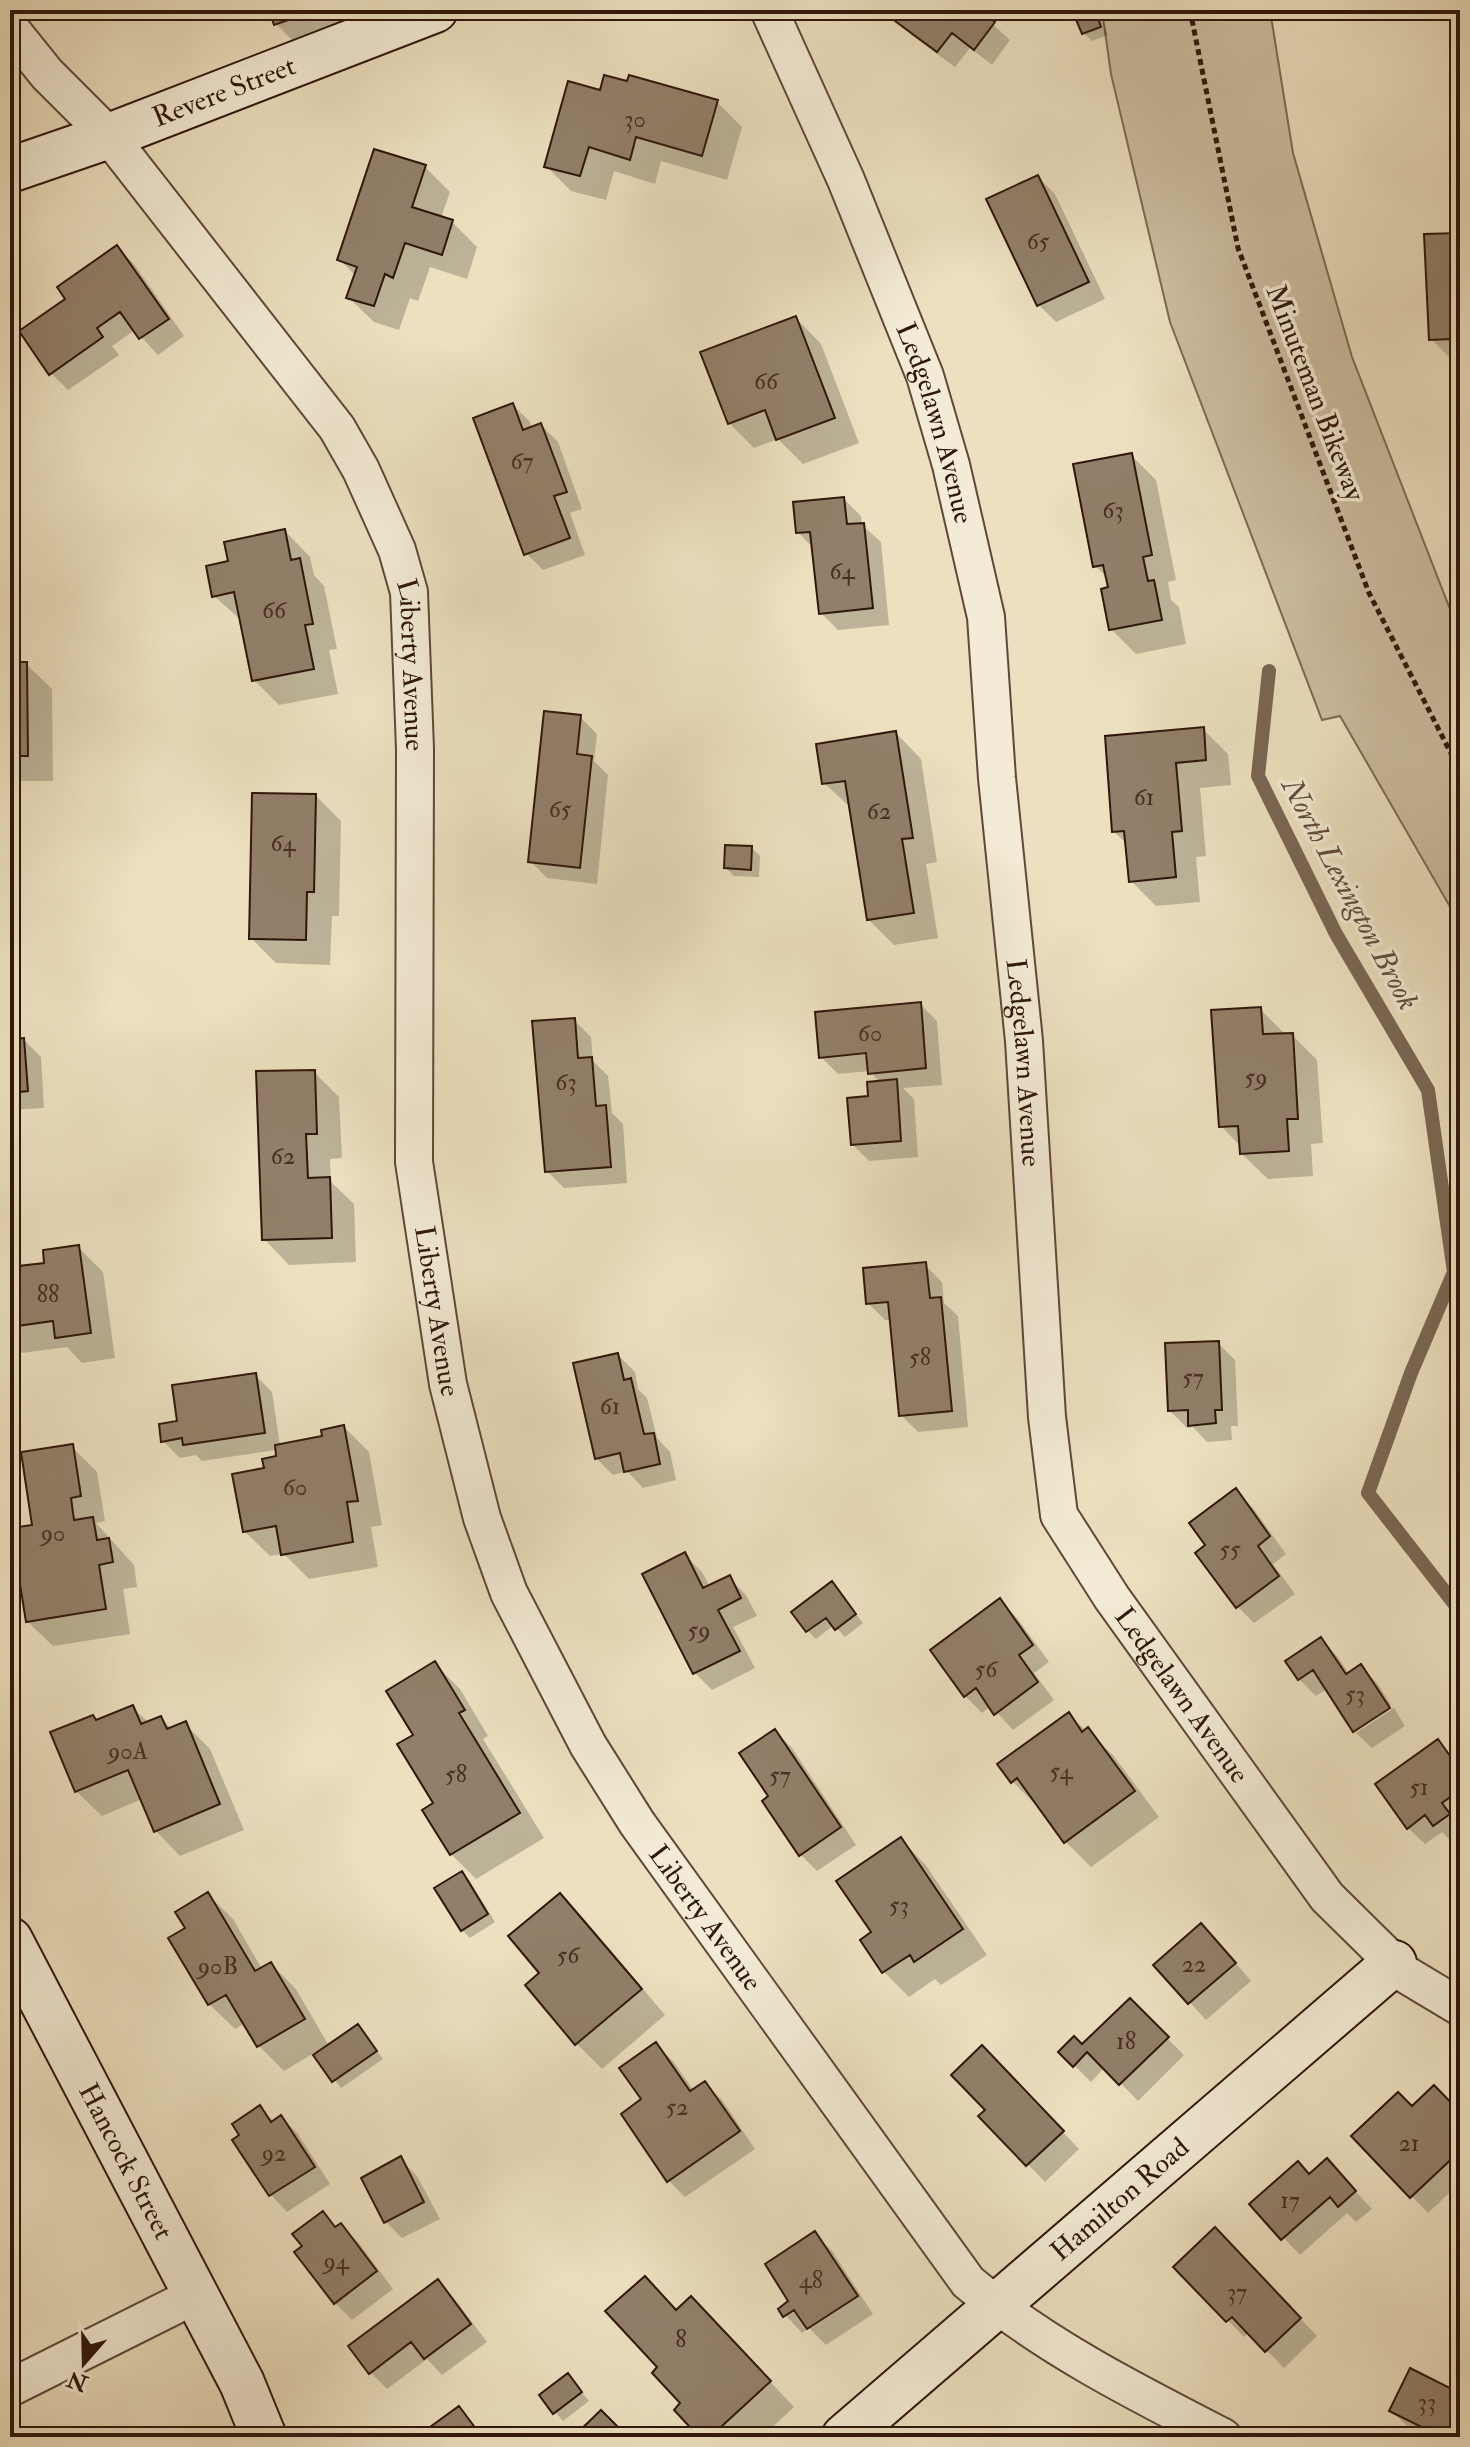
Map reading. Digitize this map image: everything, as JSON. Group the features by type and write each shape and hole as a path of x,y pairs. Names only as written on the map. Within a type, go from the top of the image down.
{"street":[{"name":"Revere Street","path":"10,170 109,136 435,10"},
{"name":"Ledgelawn Avenue","path":"769,10 846,180 925,376 951,465 986,617 997,778 1024,1041 1047,1417 1059,1515 1112,1598 1327,1897 1405,1974 1460,2007"},
{"name":"Liberty Avenue","path":"10,28 47,74 109,136 337,428 361,470 397,550 409,592 415,749 414,1162 448,1384 482,1518 509,1593 588,1745 637,1823 968,2282 995,2305 1052,2344 1166,2409 1223,2437"},
{"name":"Hancock Street","path":"10,1940 242,2383 264,2437"},
{"name":"Hamilton Road","path":"844,2437 1394,1963"},
{"path":"10,2388 196,2295"},
{"name":"Hancock Street","path":"242,2383 287,2437"}],"path":[{"name":"Minuteman Bikeway","path":"1190,10 1238,248 1369,593 1460,771"}],"shaded area":[{"path":"1102,10 1270,10 1293,153 1352,357 1460,635 1460,924 1340,716 1322,720 1170,322 1111,74"}],"building":[{"path":"269,10 317,10 274,25"},
{"path":"897,10 978,10 995,22 974,50 952,33 937,52 891,18"},
{"path":"1072,10 1095,10 1101,27 1082,34"},
{"path":"604,75 627,81 629,75 718,100 702,156 636,137 630,160 589,147 580,176 544,167 568,81 600,90"},
{"path":"374,149 426,165 412,207 453,220 442,255 405,243 393,278 385,274 374,306 346,298 357,267 337,260"},
{"path":"1038,175 1089,282 1037,306 986,199"},
{"path":"1460,233 1460,423 1455,423 1452,339 1429,340 1424,234"},
{"path":"117,245 169,319 139,339 120,312 97,328 103,337 49,375 19,331 65,299 57,287"},
{"path":"796,316 835,418 776,440 765,410 728,424 700,352"},
{"path":"513,403 523,430 541,423 567,492 554,496 570,538 524,555 473,418"},
{"path":"1132,453 1152,555 1143,557 1148,581 1154,580 1162,620 1109,630 1101,589 1108,587 1103,565 1093,567 1073,464"},
{"path":"844,497 847,524 864,523 873,608 819,614 810,532 796,533 793,502"},
{"path":"285,529 291,560 300,558 313,624 305,625 314,669 252,681 234,592 212,597 206,566 228,561 224,542"},
{"path":"10,662 27,662 28,756 10,756"},
{"path":"544,711 581,715 577,754 592,756 580,868 528,862"},
{"path":"1204,727 1206,760 1176,763 1182,831 1172,832 1176,877 1129,882 1124,831 1112,832 1105,736"},
{"path":"896,731 913,838 902,839 914,913 867,920 845,781 822,784 816,744"},
{"path":"252,793 316,794 314,892 307,892 306,940 249,939"},
{"path":"725,845 752,846 751,870 724,868"},
{"path":"921,1002 926,1068 868,1074 866,1053 819,1058 815,1012"},
{"path":"1261,1007 1263,1034 1293,1033 1298,1119 1287,1119 1289,1151 1240,1154 1238,1126 1219,1127 1211,1010"},
{"path":"575,1018 578,1058 592,1057 596,1106 606,1105 611,1167 545,1172 532,1021"},
{"path":"24,1038 28,1091 10,1093 10,1039"},
{"path":"315,1070 317,1134 306,1134 308,1178 330,1177 332,1238 262,1240 256,1071"},
{"path":"897,1079 901,1141 851,1145 847,1098 868,1096 867,1082"},
{"path":"79,1245 91,1333 55,1338 53,1321 10,1327 10,1267 44,1263 43,1250"},
{"path":"926,1262 930,1298 941,1297 952,1411 899,1416 888,1302 866,1304 863,1268"},
{"path":"1219,1341 1222,1410 1215,1410 1216,1423 1188,1426 1188,1410 1168,1411 1165,1343"},
{"path":"618,1353 624,1380 631,1378 644,1434 654,1433 660,1464 624,1472 620,1453 595,1459 573,1363"},
{"path":"256,1373 265,1433 183,1445 182,1438 161,1442 159,1424 177,1421 172,1385"},
{"path":"344,1425 358,1501 347,1502 353,1542 281,1555 276,1526 243,1532 232,1474 264,1468 262,1459 276,1456 275,1445 322,1436 321,1430"},
{"path":"73,1444 81,1496 71,1498 74,1520 93,1517 97,1540 109,1538 113,1562 99,1565 106,1609 26,1622 11,1528 32,1525 21,1452"},
{"path":"1236,1488 1270,1536 1258,1546 1279,1576 1236,1608 1195,1553 1205,1545 1189,1523"},
{"path":"685,1552 703,1588 730,1575 741,1598 718,1610 740,1651 693,1674 642,1574"},
{"path":"832,1581 856,1614 835,1630 826,1618 806,1632 791,1612"},
{"path":"1000,1598 1033,1645 1019,1655 1038,1682 994,1715 976,1688 964,1697 930,1650"},
{"path":"1321,1637 1346,1674 1361,1664 1390,1708 1353,1732 1313,1670 1298,1680 1285,1661"},
{"path":"435,1661 465,1710 459,1713 520,1813 450,1855 422,1810 433,1803 397,1744 413,1735 386,1691"},
{"path":"133,1705 141,1724 161,1716 167,1729 186,1721 220,1804 154,1832 128,1770 75,1792 50,1732 93,1715 96,1720"},
{"path":"1069,1712 1082,1732 1088,1727 1135,1791 1064,1843 1017,1778 1011,1783 997,1764"},
{"path":"775,1729 841,1827 799,1856 762,1801 768,1796 739,1753"},
{"path":"1438,1739 1460,1770 1460,1790 1442,1803 1450,1814 1433,1826 1425,1815 1407,1829 1375,1784"},
{"path":"901,1837 963,1929 914,1962 910,1955 882,1973 860,1940 871,1932 836,1881"},
{"path":"462,1871 488,1914 461,1931 434,1888"},
{"path":"208,1892 255,1971 271,1962 305,2019 257,2047 226,1995 208,2005 168,1938 185,1928 175,1912"},
{"path":"560,1893 642,1989 575,2045 525,1985 539,1973 508,1936"},
{"path":"1201,1923 1236,1963 1188,2004 1153,1965"},
{"path":"1130,1998 1169,2037 1119,2085 1087,2052 1073,2067 1058,2052 1074,2036 1082,2044"},
{"path":"358,2024 377,2051 332,2082 313,2055"},
{"path":"656,2042 690,2091 705,2081 740,2131 667,2182 621,2114 641,2099 619,2068"},
{"path":"982,2045 1064,2131 1026,2166 978,2116 985,2110 951,2075"},
{"path":"1434,2085 1460,2112 1460,2151 1410,2198 1351,2136 1398,2092 1412,2106"},
{"path":"260,2105 271,2122 281,2115 315,2167 269,2196 232,2140 239,2135 232,2124"},
{"path":"401,2156 424,2202 384,2223 361,2178"},
{"path":"1327,2158 1356,2191 1338,2207 1330,2197 1281,2240 1249,2204 1298,2161 1309,2174"},
{"path":"323,2211 335,2227 341,2223 377,2271 334,2304 294,2252 302,2246 292,2234"},
{"path":"1215,2227 1301,2318 1265,2352 1232,2317 1226,2322 1173,2267"},
{"path":"815,2231 858,2296 807,2329 794,2310 783,2317 778,2309 788,2301 765,2264"},
{"path":"645,2276 676,2310 691,2296 771,2381 710,2437 699,2437 674,2410 680,2403 652,2373 657,2367 605,2311"},
{"path":"438,2279 471,2324 424,2359 411,2342 369,2374 348,2346"},
{"path":"1410,2368 1460,2393 1460,2437 1442,2437 1389,2411"},
{"path":"568,2373 582,2392 553,2414 539,2395"},
{"path":"459,2406 482,2437 420,2437 419,2435"},
{"path":"601,2410 622,2431 616,2437 573,2437"}],"waterway":[{"name":"North Lexington Brook","path":"1269,671 1258,776 1336,934 1428,1090 1454,1272 1411,1373 1368,1493 1460,1611"}]}
